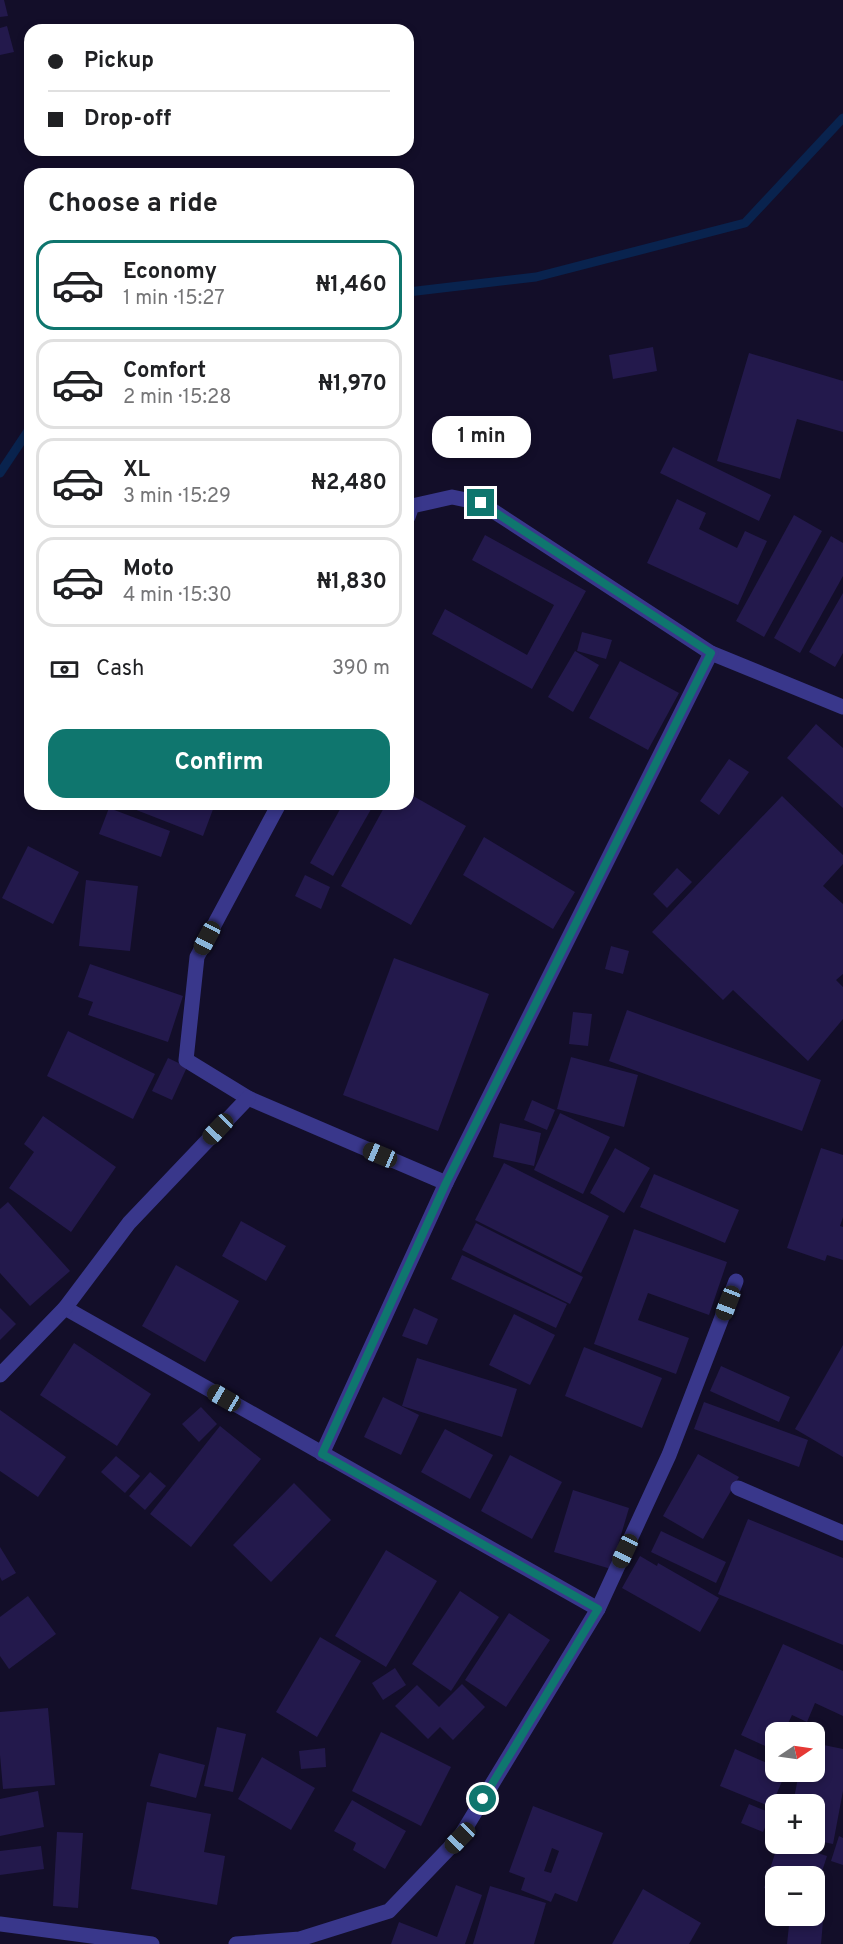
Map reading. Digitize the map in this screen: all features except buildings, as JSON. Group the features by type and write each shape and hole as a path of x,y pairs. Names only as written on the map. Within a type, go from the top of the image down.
{"street":[{"path":"414,506 452,497 481,503 711,653 843,707"},
{"path":"322,1454 446,1183 711,653"},
{"path":"276,810 196,957 186,1060 248,1098 446,1183"},
{"path":"0,1375 65,1308 129,1223 248,1098"},
{"path":"236,1944 300,1939 389,1911 460,1838 598,1609 669,1455 736,1281"},
{"path":"65,1308 598,1609"},
{"path":"738,1488 843,1533"},
{"path":"0,1924 152,1944"}],"waterway":[{"path":"414,291 536,277 745,223 843,118"},
{"path":"0,473 24,437"}],"route":[{"path":"481,503 711,653 446,1183 322,1454 598,1609 483,1799"}]}
